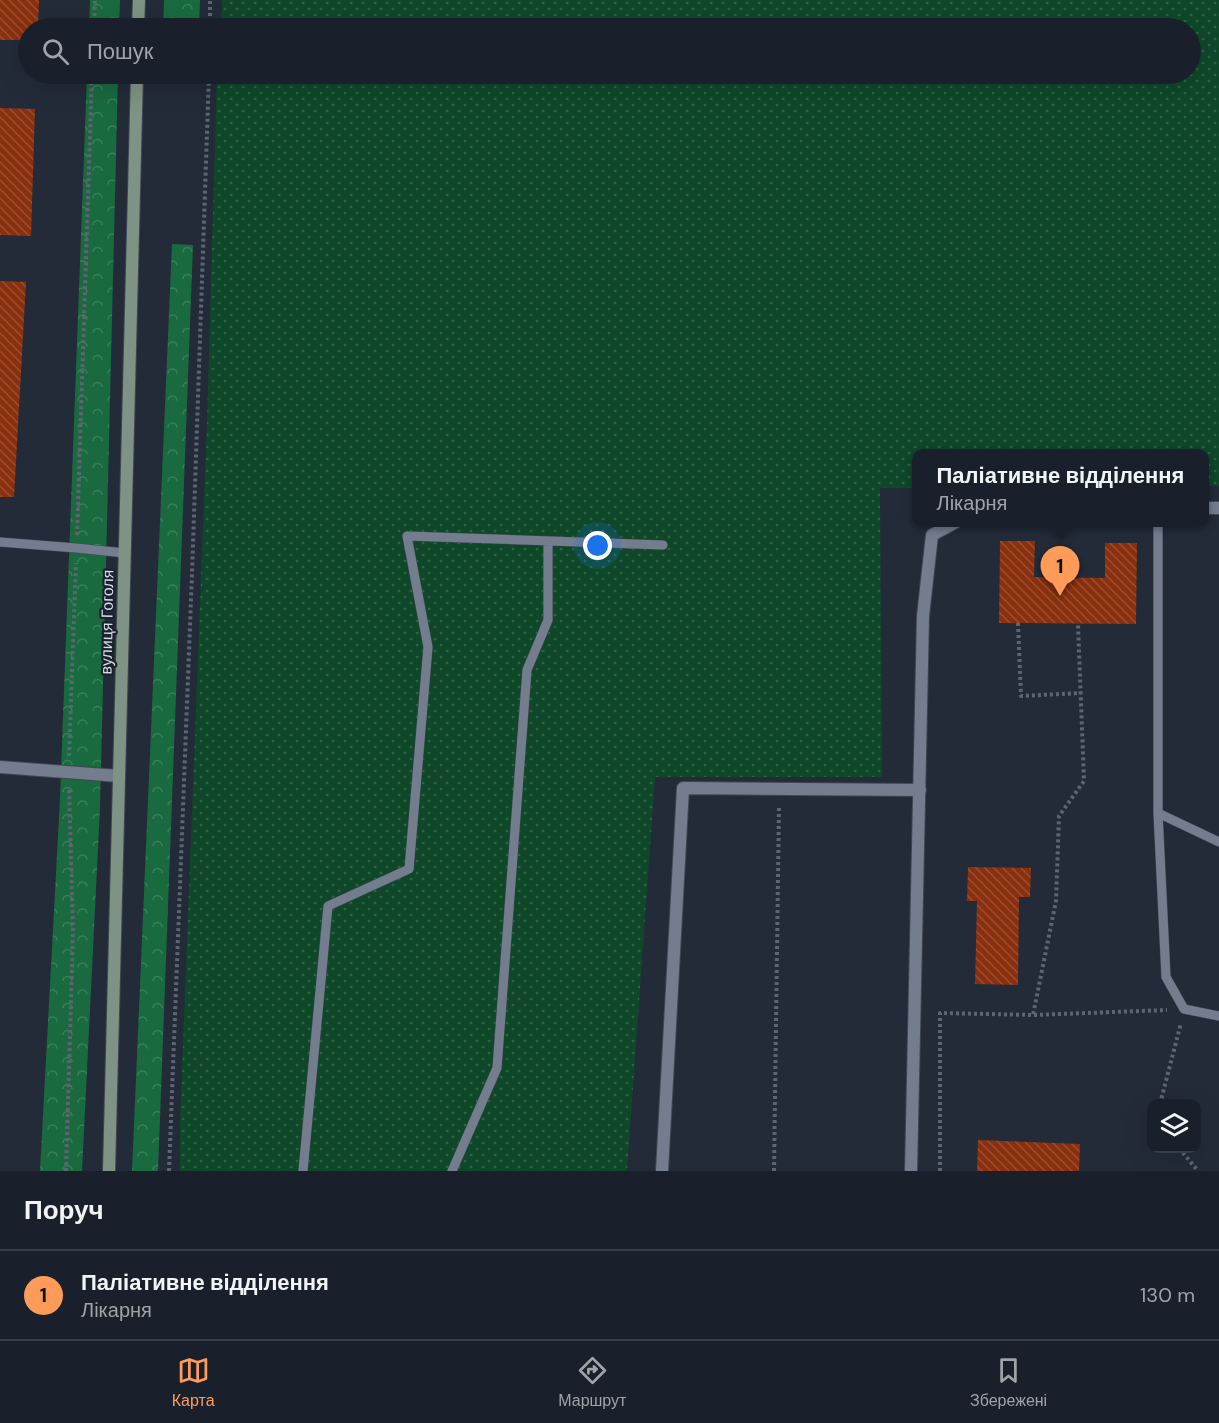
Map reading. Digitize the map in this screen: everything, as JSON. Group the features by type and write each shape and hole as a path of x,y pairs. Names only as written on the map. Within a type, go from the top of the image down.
{"street":[{"path":"138,18 139,0"},
{"name":"вулиця Гоголя","path":"109,1171 137,84"},
{"path":"911,1171 923,616 932,535 947,527"},
{"path":"0,767 119,776"},
{"path":"662,1171 683,788 920,790"}],"lane":[{"path":"1158,527 1158,813 1166,977 1184,1009 1219,1016"},
{"path":"303,1171 328,906 409,869 428,646 407,536 663,545"},
{"path":"452,1171 497,1068 527,670 548,620 548,541"},
{"path":"0,542 125,553"},
{"path":"1158,813 1219,843"}],"path":[{"path":"94,18 95,0"},
{"path":"210,0 210,18"},
{"path":"66,1171 73,932 69,772 92,84"},
{"path":"168,1171 193,539 208,84"},
{"path":"1018,623 1021,696 1081,693"},
{"path":"1033,1015 1056,901 1059,816 1084,781 1078,624"},
{"path":"774,1171 779,789"},
{"path":"940,1171 940,1013 1033,1015 1184,1009 1161,1099"},
{"path":"1182,1153 1198,1171"}],"green space":[{"path":"90,0 120,0 119,18 89,18"},
{"path":"164,0 200,0 199,18 163,18"},
{"path":"222,0 1219,0 1219,486 1209,486 1209,449 912,449 912,488 880,488 882,777 655,777 627,1171 180,1171 217,84 1201,84 1201,18 221,18"},
{"path":"87,84 118,84 100,808 82,1171 40,1171 60,799"},
{"path":"172,244 193,245 158,1171 132,1171"}],"building":[{"path":"0,0 39,0 38,18 18,18 18,40 0,40"},
{"path":"0,108 35,109 31,236 0,235"},
{"path":"0,281 26,282 14,497 0,497"},
{"path":"1000,541 1035,541 1034,577 1105,578 1105,543 1137,543 1136,624 999,623"},
{"path":"968,867 1031,868 1030,897 1019,897 1018,985 975,984 977,901 967,901"},
{"path":"978,1140 1080,1144 1079,1171 977,1171"}],"place":[{"name":"Паліативне відділення","path":"1060,596"}]}
